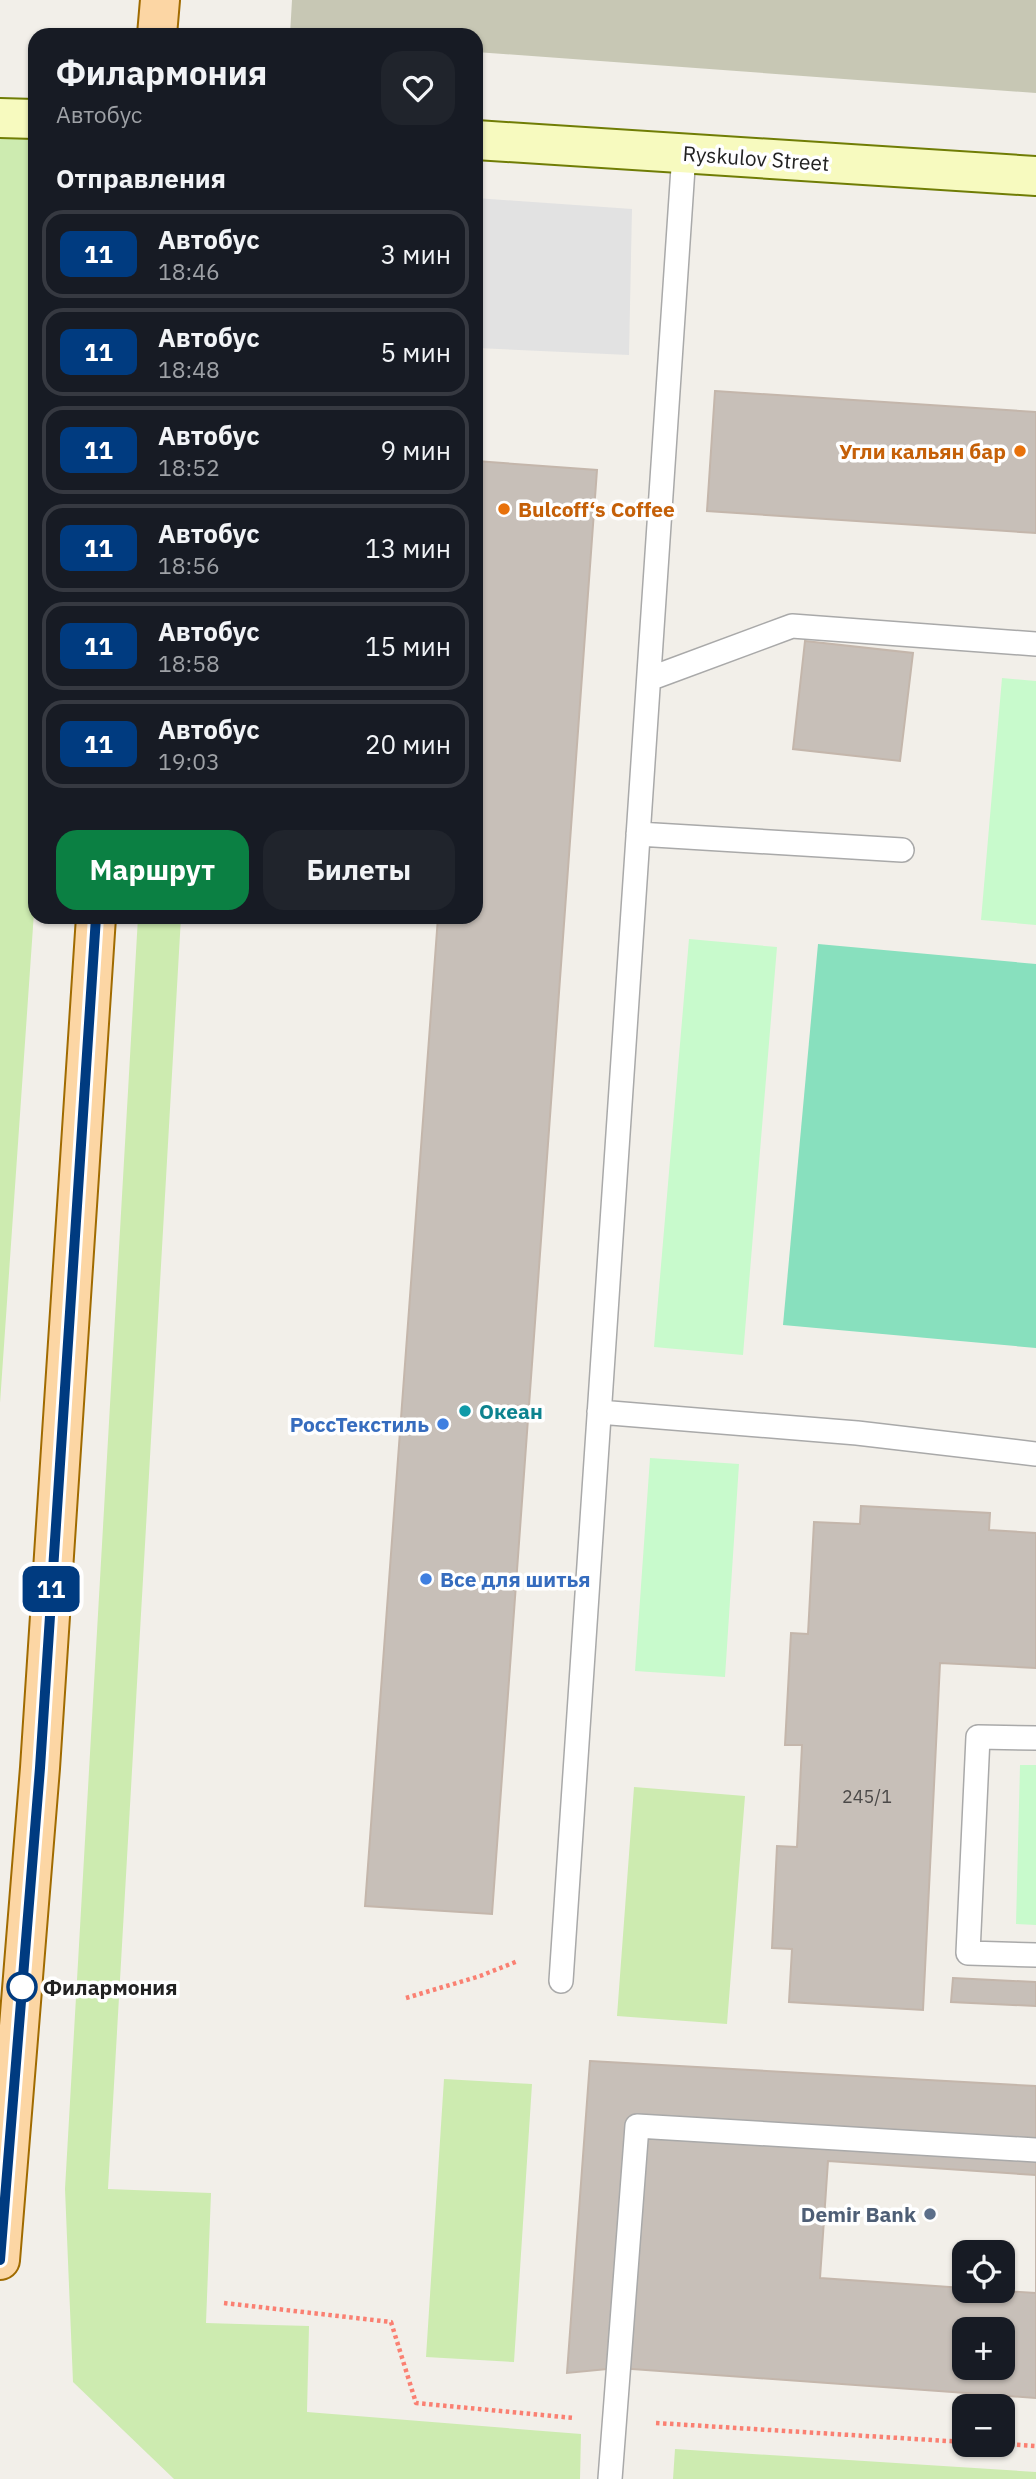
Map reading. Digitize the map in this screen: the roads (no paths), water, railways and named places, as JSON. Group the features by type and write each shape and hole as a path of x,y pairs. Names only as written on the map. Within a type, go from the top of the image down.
{"main road":[{"path":"158,28 160,0"},
{"path":"0,2260 40,1768 96,924"}],"street":[{"path":"0,118 28,119"},
{"name":"Ryskulov Street","path":"483,139 1036,176"}],"lane":[{"path":"561,1980 684,153"},
{"path":"649,679 792,625 1036,644"},
{"path":"638,835 902,850"},
{"path":"599,1412 857,1433 1036,1454"},
{"path":"1036,1738 978,1737 968,1953 1036,1955"},
{"path":"610,2479 637,2126 1036,2150"}],"place":[{"name":"Угли кальян бар","path":"1020,451"},
{"name":"Bulcoff‘s Coffee","path":"504,509"},
{"name":"Океан","path":"465,1411"},
{"name":"РоссТекстиль","path":"443,1424"},
{"name":"Все для шитья","path":"426,1579"},
{"name":"Филармония","path":"22,1987"},
{"name":"Demir Bank","path":"930,2214"}]}
